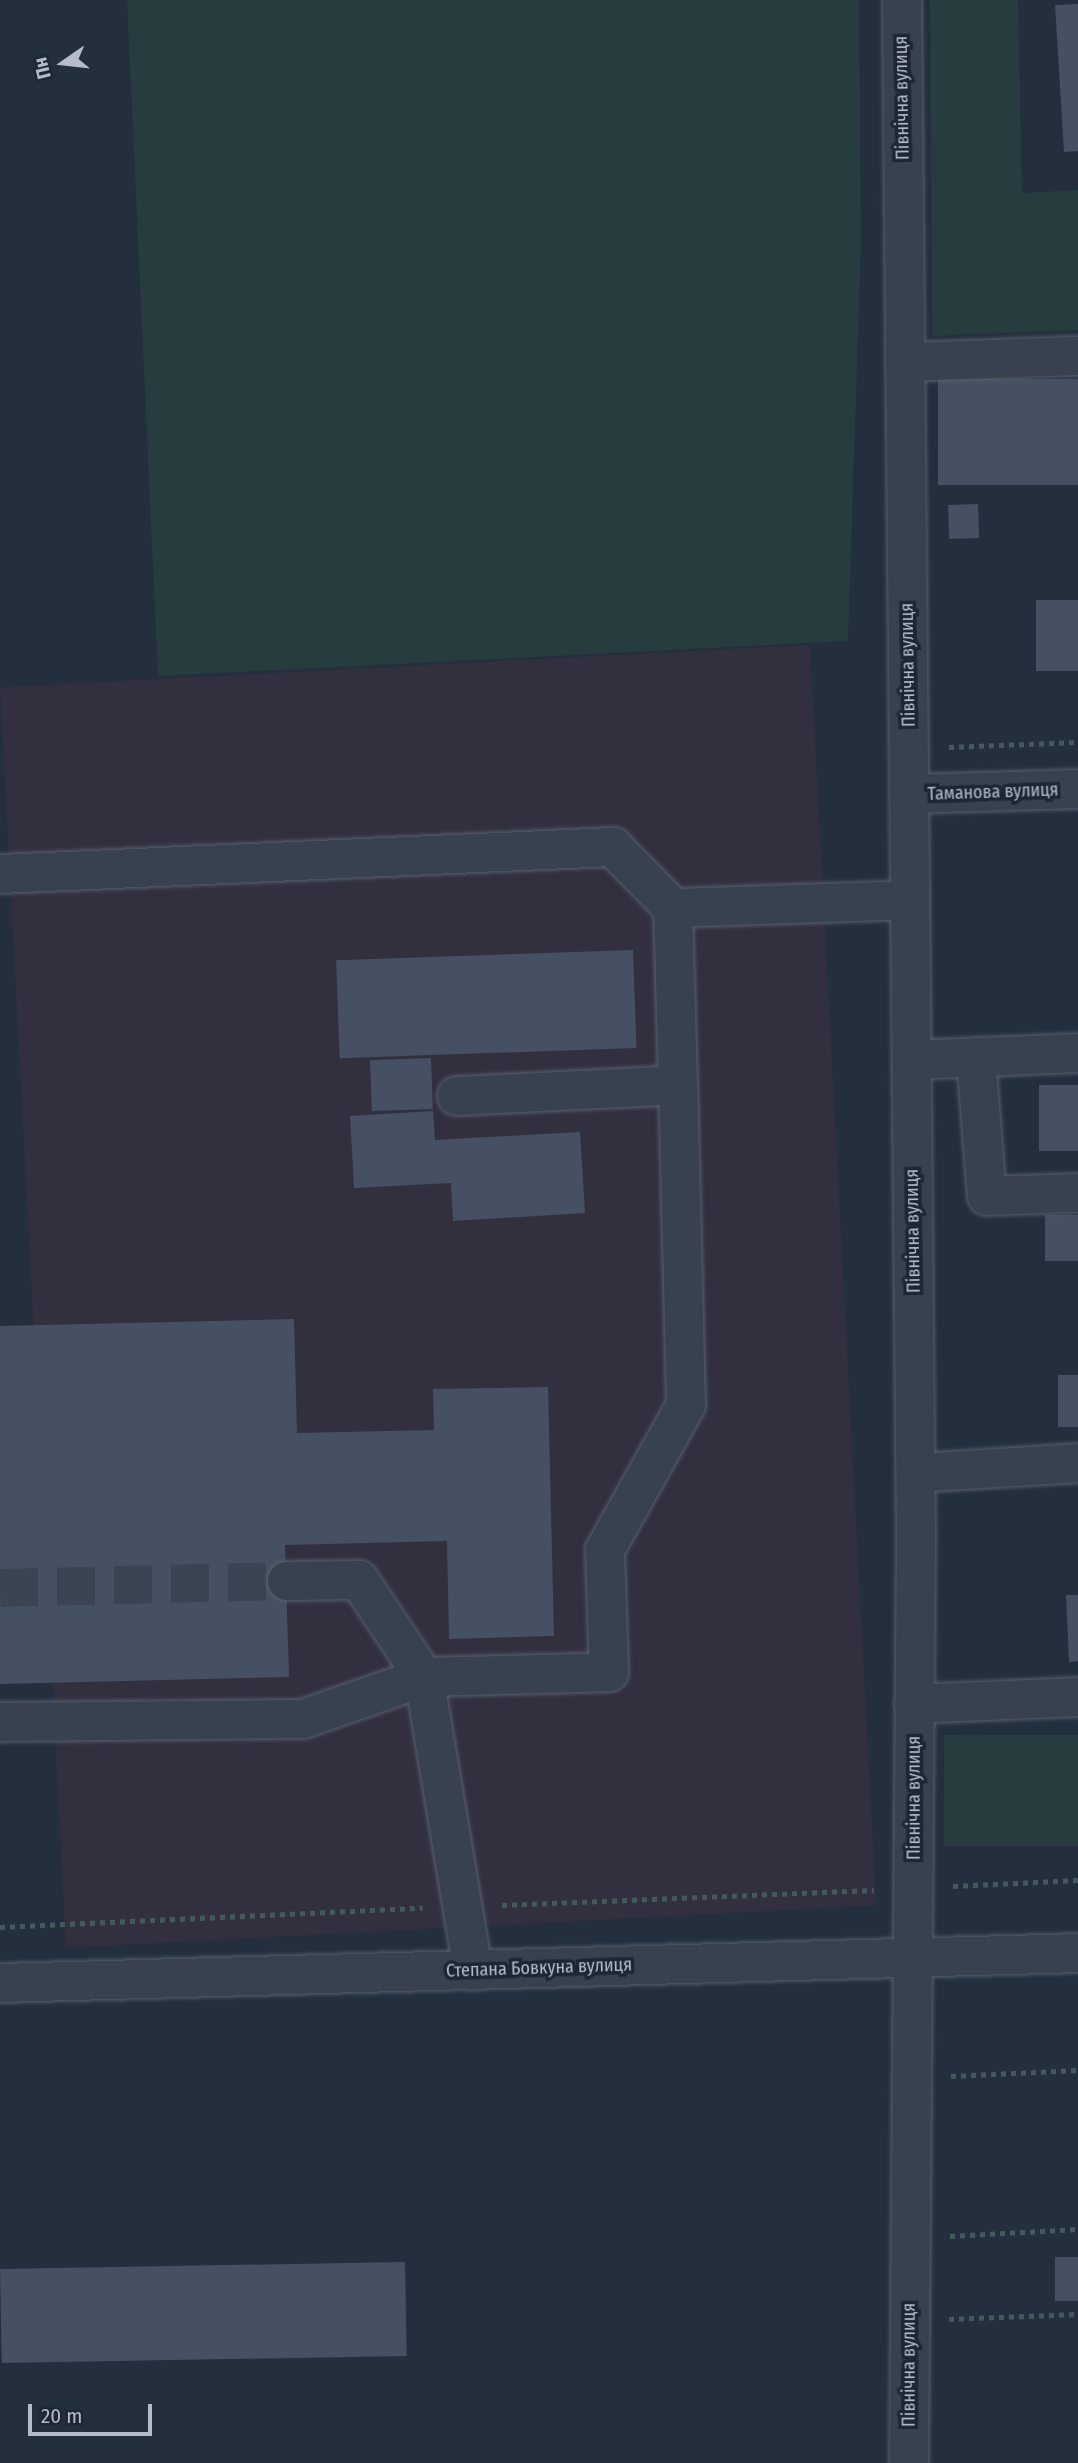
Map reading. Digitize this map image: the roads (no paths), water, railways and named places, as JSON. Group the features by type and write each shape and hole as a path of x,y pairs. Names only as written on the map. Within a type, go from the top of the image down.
{"street":[{"name":"Північна вулиця","path":"902,0 916,1472 909,2463"},
{"path":"905,362 1078,356"},
{"name":"Таманова вулиця","path":"909,794 1078,789"},
{"path":"0,874 613,847 673,908 685,1405 605,1550 609,1672 424,1677 303,1719 0,1722"},
{"path":"673,908 910,900"},
{"path":"912,1060 1078,1053"},
{"path":"976,1057 987,1196 1078,1194"},
{"path":"457,1096 678,1085"},
{"path":"916,1472 1078,1463"},
{"path":"286,1581 359,1580 424,1677 472,1970"},
{"path":"915,1704 1078,1697"},
{"name":"Степана Бовкуна вулиця","path":"0,1983 1078,1953"}],"tunnel":[{"path":"0,1588 287,1581"}]}
